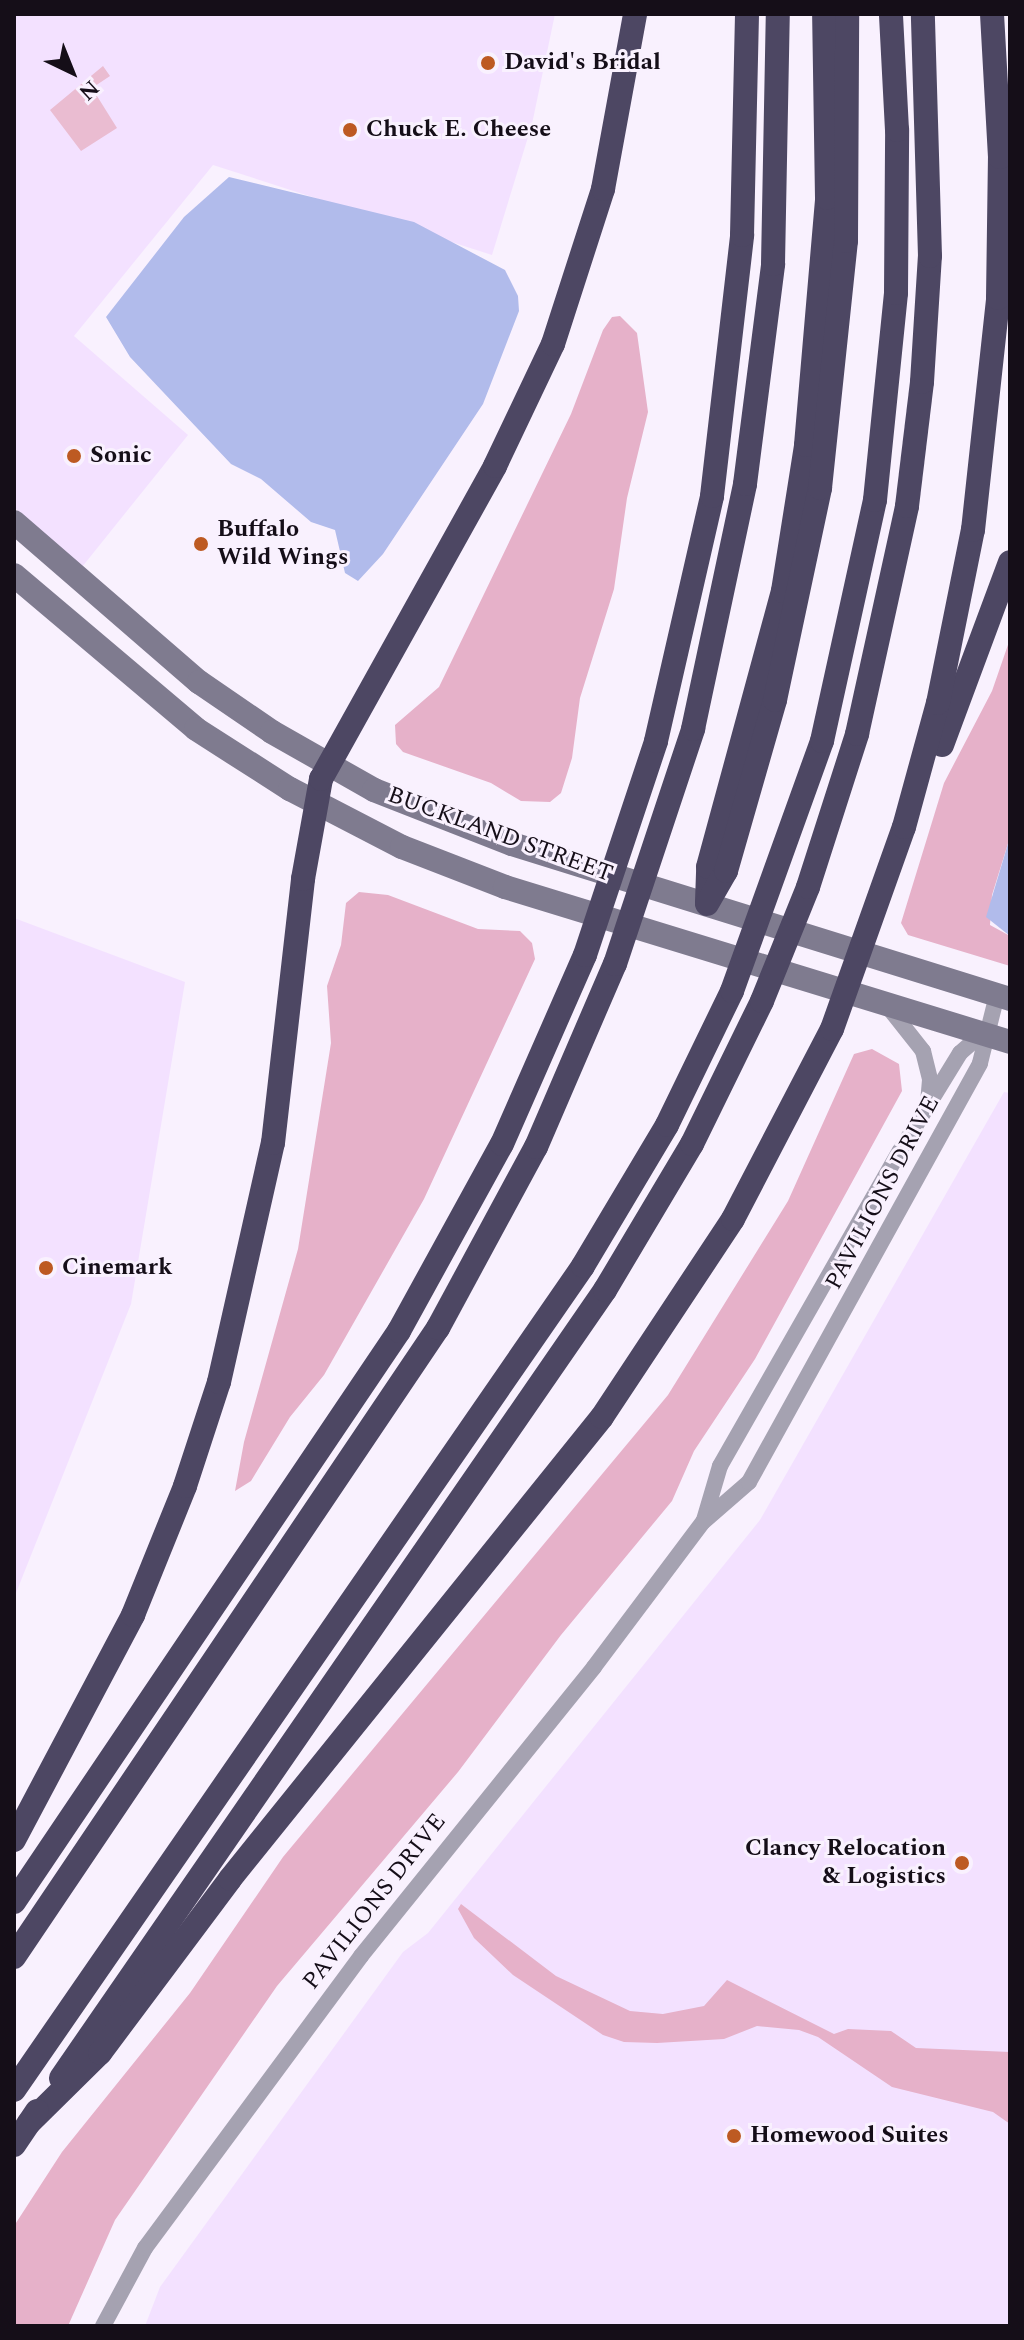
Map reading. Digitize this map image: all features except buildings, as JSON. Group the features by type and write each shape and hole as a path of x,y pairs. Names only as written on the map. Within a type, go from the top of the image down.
{"highway":[{"path":"14,1840 133,1615 185,1486 219,1382 273,1143 315,803 327,765 487,480 553,344 603,189 635,14"},
{"path":"14,1902 399,1331 495,1158 585,955 624,848 687,620 719,449 742,235 747,14"},
{"path":"14,1957 438,1328 536,1147 615,964 654,857 714,644 754,432 776,217 778,14"},
{"path":"707,904 708,867 783,591 806,445 827,198 824,14"},
{"path":"707,904 726,871 775,700 824,464 846,241 847,14"},
{"path":"14,2090 583,1266 667,1125 729,998 772,892 841,669 882,451 898,235 891,14"},
{"path":"14,2145 605,1290 692,1144 760,1007 803,901 864,710 911,481 930,256 923,14"},
{"path":"29,2123 100,2053 230,1879 602,1417 726,1231 832,1029 874,922 904,827 957,616 990,404 1001,212 992,14"},
{"path":"904,827 928,782 1010,562"}],"main road":[{"name":"BUCKLAND STREET","path":"14,522 199,682 327,765 460,826 1003,997"},
{"name":"BUCKLAND STREET","path":"14,575 166,706 315,803 473,876 1010,1042"},
{"path":"696,945 707,904"}],"street":[{"name":"PAVILIONS DRIVE","path":"703,1522 720,1466 926,1109 960,1053 983,1033 1003,997"},
{"name":"PAVILIONS DRIVE","path":"878,1000 900,1018 923,1051 930,1080 926,1109"},
{"name":"PAVILIONS DRIVE","path":"103,2326 145,2248 361,1956 602,1656 703,1522 749,1482 814,1372 980,1063 983,1033"},
{"path":"794,1341 814,1372"}],"shaded area":[{"path":"14,14 555,14 532,124 492,255 213,165 74,336 188,435 82,567 14,507"},
{"path":"103,66 110,76 92,88 117,128 81,151 50,110"},
{"path":"620,316 637,333 648,412 627,498 614,589 580,698 572,758 561,793 550,802 521,801 491,783 403,752 396,744 395,725 439,687 571,414 603,330 612,317"},
{"path":"1010,639 1010,837 992,895 990,925 1010,936 1010,966 908,935 901,923 944,783 992,691"},
{"path":"359,892 388,895 478,929 520,931 532,943 535,959 424,1199 324,1375 290,1417 251,1481 235,1491 244,1442 298,1249 331,1043 327,986 341,945 346,903"},
{"path":"14,918 185,982 131,1304 14,1598"},
{"path":"872,1049 899,1064 902,1091 755,1359 694,1451 672,1501 561,1635 458,1772 277,1986 115,2220 68,2326 14,2326 14,2226 62,2152 190,1993 283,1857 668,1395 788,1201 854,1054"},
{"path":"1004,1092 1010,1093 1010,2326 145,2326 160,2287 403,1952 428,1933 760,1520"},
{"path":"461,1904 556,1976 630,2011 663,2014 704,2006 727,1980 834,2034 848,2029 891,2031 916,2048 1010,2052 1010,2124 993,2112 892,2087 818,2037 799,2030 757,2026 724,2039 657,2043 624,2042 603,2035 513,1975 474,1938 458,1909"}],"water":[{"path":"229,177 414,222 505,270 518,296 519,311 483,404 383,554 358,581 345,573 335,530 311,522 261,479 231,464 130,357 106,317 184,217"},
{"path":"1010,837 1010,936 986,917"}],"place":[{"name":"David's Bridal","path":"488,63"},
{"name":"Chuck E. Cheese","path":"350,130"},
{"name":"Sonic","path":"74,456"},
{"name":"Buffalo Wild Wings","path":"201,544"},
{"name":"Cinemark","path":"46,1268"},
{"name":"Clancy Relocation & Logistics","path":"962,1863"},
{"name":"Homewood Suites","path":"734,2136"}]}
